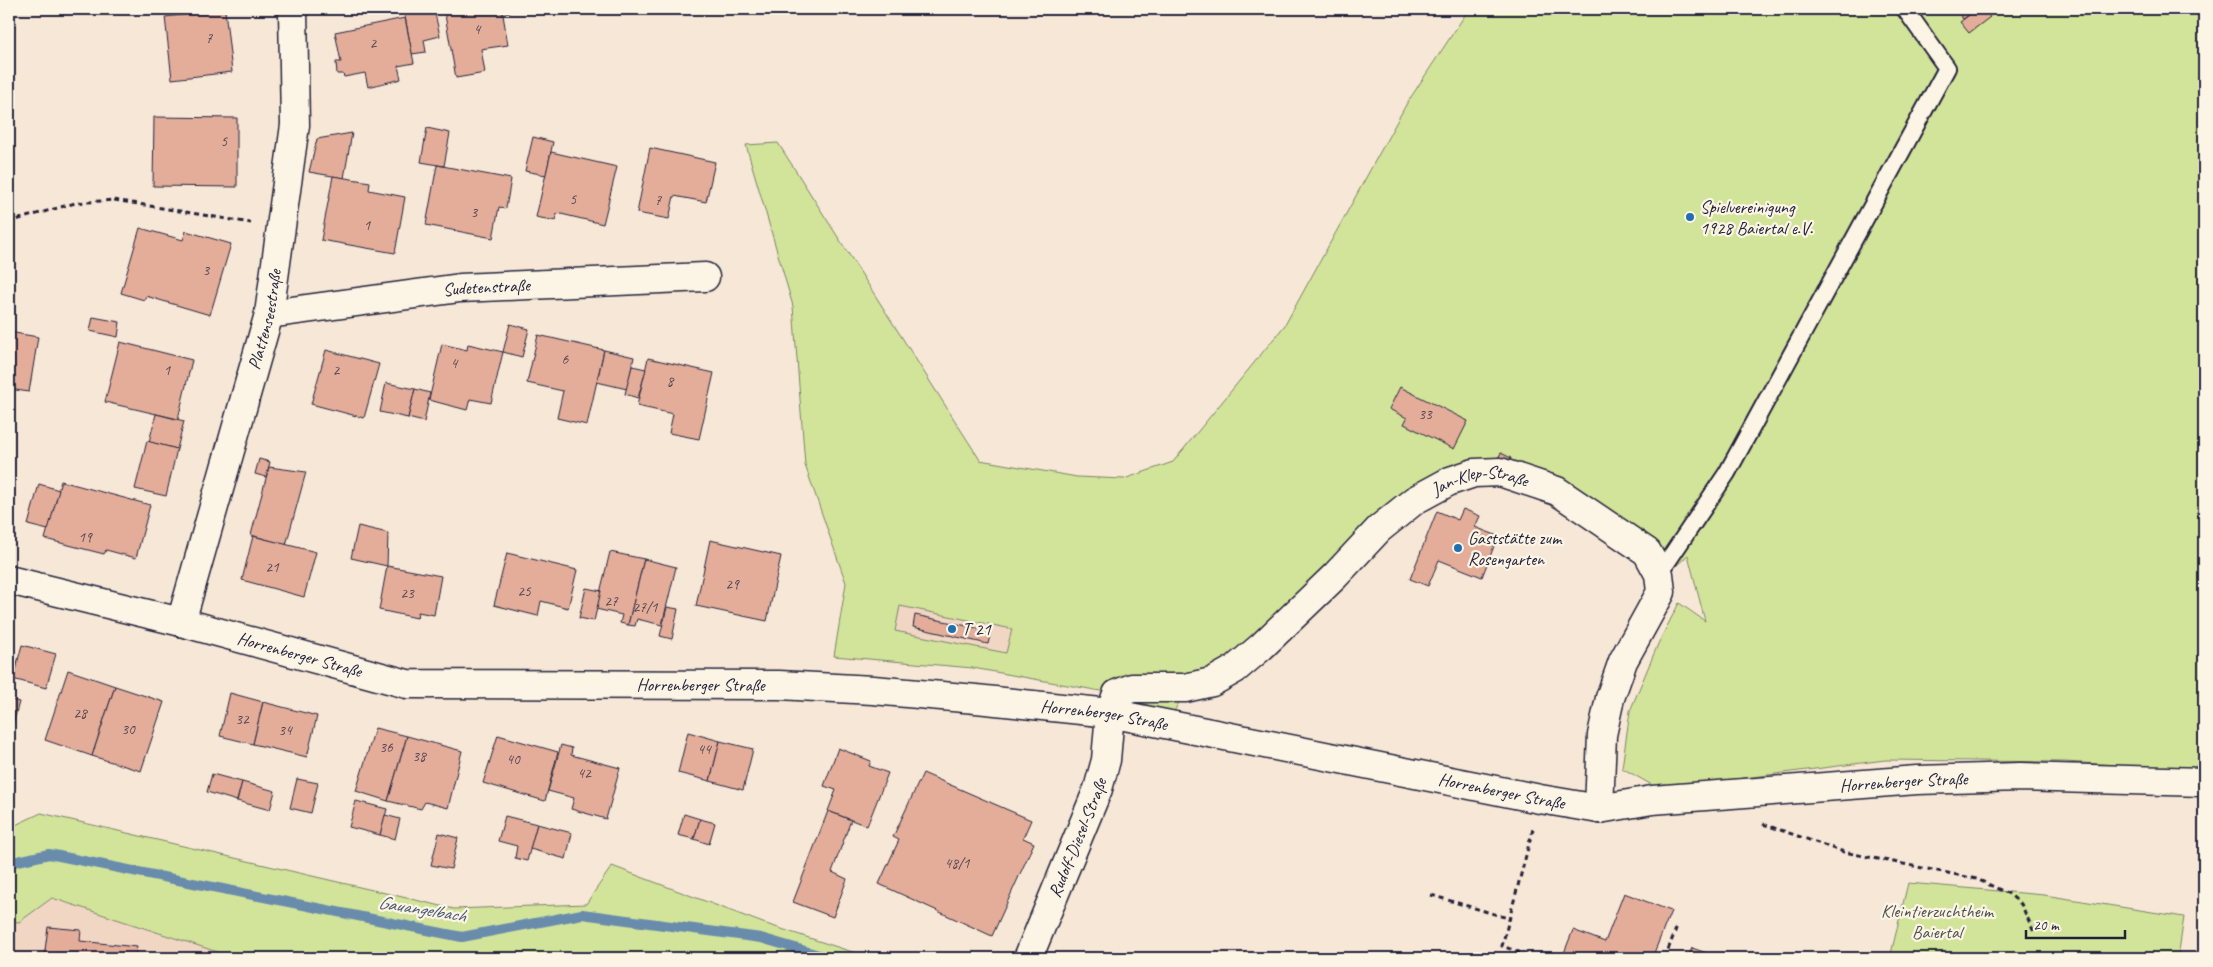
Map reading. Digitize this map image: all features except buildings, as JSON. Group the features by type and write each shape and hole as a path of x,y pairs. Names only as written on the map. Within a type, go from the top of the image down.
{"street":[{"name":"Plattenseestraße","path":"181,622 268,314 295,125 293,9"},
{"name":"Sudetenstraße","path":"268,314 460,288 705,278"},
{"name":"Jan-Klep-Straße","path":"1110,713 1117,694 1132,688 1185,688 1212,682 1235,669 1261,647 1335,576 1379,529 1415,500 1450,481 1474,473 1500,472 1557,490 1647,552 1659,574"},
{"path":"1599,808 1602,735 1610,698 1623,661 1661,592 1659,574"},
{"name":"Horrenberger Straße","path":"9,580 181,622 407,684 779,685 873,690 1110,713 1540,799 1599,808 1652,800 1917,780 2020,777 2204,782"},
{"name":"Rudolf-Diesel-Straße","path":"1028,958 1098,789 1106,760 1110,713"}],"lane":[{"path":"1659,574 1727,473 1947,68 1905,9"}],"path":[{"path":"9,222 75,203 114,200 281,228"},
{"path":"1742,794 1749,813 1758,822 1796,836 1844,852 1978,879 2009,894 2021,904 2034,932"},
{"path":"1535,958 1502,946 1511,919 1540,799"},
{"path":"1431,895 1511,919"},
{"path":"1665,958 1677,926"}],"shaded area":[{"path":"900,606 1012,629 1006,654 895,631"},
{"path":"52,898 236,958 9,958 9,921 19,922"}],"green space":[{"path":"1469,9 2204,9 2204,770 2065,762 1885,760 1659,789 1622,768 1630,711 1658,644 1679,603 1705,621 1688,555 1674,568 1660,550 1500,472 1452,486 1185,692 1173,713 1106,692 973,668 834,656 846,583 805,465 793,306 746,145 778,143 980,460 1077,477 1124,479 1173,462 1285,325 1407,103","holes":["900,606 1012,629 1006,653 895,631"]},
{"path":"41,813 454,909 586,904 612,866 763,923 871,958 236,958 52,898 19,922 9,921 9,828"},
{"name":"Kleintierzuchtheim Baiertal","path":"1908,883 2044,895 2184,917 2178,958 1890,958"}],"waterway":[{"name":"Gauangelbach","path":"9,863 49,854 462,937 582,914 761,938 829,958"}],"place":[{"name":"Spielvereinigung 1928 Baiertal e.V.","path":"1690,217"},
{"name":"Gaststätte zum Rosengarten","path":"1458,548"},
{"name":"T 21","path":"952,629"}]}
